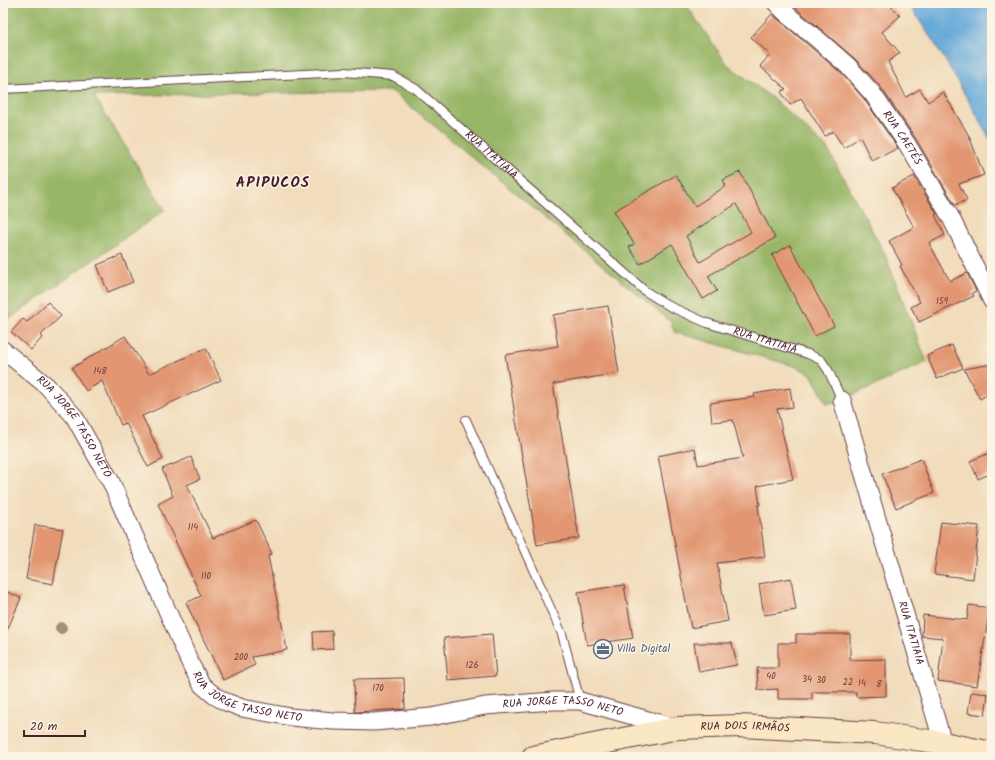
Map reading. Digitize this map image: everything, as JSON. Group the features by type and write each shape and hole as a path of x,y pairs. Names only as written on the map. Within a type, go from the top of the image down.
{"main road":[{"name":"RUA DOIS IRMÃOS","path":"533,757 678,728 740,726 813,729 875,734 952,745 988,754"}],"street":[{"name":"RUA CAETÉS","path":"776,3 791,18 848,66 872,93 907,144 950,216 992,301"},
{"name":"RUA JORGE TASSO NETO","path":"3,350 47,386 74,416 111,482 191,665 202,685 215,696 242,708 291,717 332,721 374,722 431,717 485,706 553,700 580,700 678,728"},
{"name":"RUA ITATIAIA","path":"842,400 952,745"}],"lane":[{"name":"RUA ITATIAIA","path":"3,88 344,72 394,76 416,89 450,118 645,291 671,308 706,323 808,354 821,360 828,370 842,400"},
{"path":"466,420 562,634 580,700"}],"green space":[{"path":"3,3 685,3 727,64 776,101 827,148 884,252 927,362 842,400 827,404 811,374 794,366 674,332 671,322 392,91 94,96 165,210 3,323"}],"water":[{"path":"908,3 992,3 992,142 944,58"}],"building":[{"path":"790,3 888,3 900,16 882,32 900,53 888,62 906,97 920,89 928,102 943,92 969,136 984,175 959,184 967,200 955,205 916,139 880,86 855,59"},
{"path":"772,14 841,73 864,99 898,148 872,161 860,137 844,148 833,131 825,136 801,98 790,105 781,92 786,89 760,66 770,55 751,37"},
{"path":"740,172 775,238 708,276 717,291 703,299 672,244 640,264 629,247 634,244 614,211 676,175 695,206 726,186 723,180","holes":["736,204 751,232 700,262 686,236"]},
{"path":"914,176 937,214 935,215 945,235 929,243 950,281 967,273 976,291 972,293 974,296 919,322 911,307 920,302 900,266 902,265 889,241 914,227 892,188"},
{"path":"790,245 834,326 815,336 772,255"},
{"path":"122,255 133,282 108,292 97,265"},
{"path":"48,302 61,316 41,335 43,337 31,350 11,332 23,319 27,322"},
{"path":"608,306 619,373 553,384 579,538 537,545 505,355 558,346 553,315"},
{"path":"125,336 149,374 206,348 221,380 142,416 163,459 148,467 126,423 121,425 102,381 86,391 72,368"},
{"path":"952,345 963,368 937,379 927,356"},
{"path":"992,364 992,392 980,399 964,369"},
{"path":"790,388 793,407 777,409 793,479 757,486 765,557 717,563 728,621 691,628 658,456 695,448 698,465 743,458 733,420 712,422 710,403 755,397 754,394"},
{"path":"992,452 992,473 978,479 970,461"},
{"path":"191,457 200,479 187,485 213,538 256,520 272,554 268,556 287,650 252,657 255,665 223,680 186,603 201,596 158,504 173,496 162,469"},
{"path":"921,459 934,493 896,508 882,474"},
{"path":"941,522 979,526 973,579 934,574"},
{"path":"35,525 63,529 53,584 26,579"},
{"path":"791,578 796,610 764,615 759,584"},
{"path":"624,585 633,638 587,645 578,592"},
{"path":"3,590 21,598 3,640"},
{"path":"969,605 990,608 977,686 938,681 943,638 922,636 923,615 967,620"},
{"path":"332,631 333,649 314,650 313,632"},
{"path":"492,634 496,676 448,680 444,638"},
{"path":"796,634 850,634 850,660 886,659 886,696 856,697 856,692 812,692 812,699 778,699 778,689 758,690 757,668 778,668 778,643 796,643"},
{"path":"694,643 732,643 737,665 699,672"},
{"path":"404,678 405,709 355,712 354,679"},
{"path":"971,692 988,694 985,715 968,713"}],"place":[{"name":"Villa Digital","path":"603,649"}],"district":[{"name":"APIPUCOS","path":"273,183"}]}
